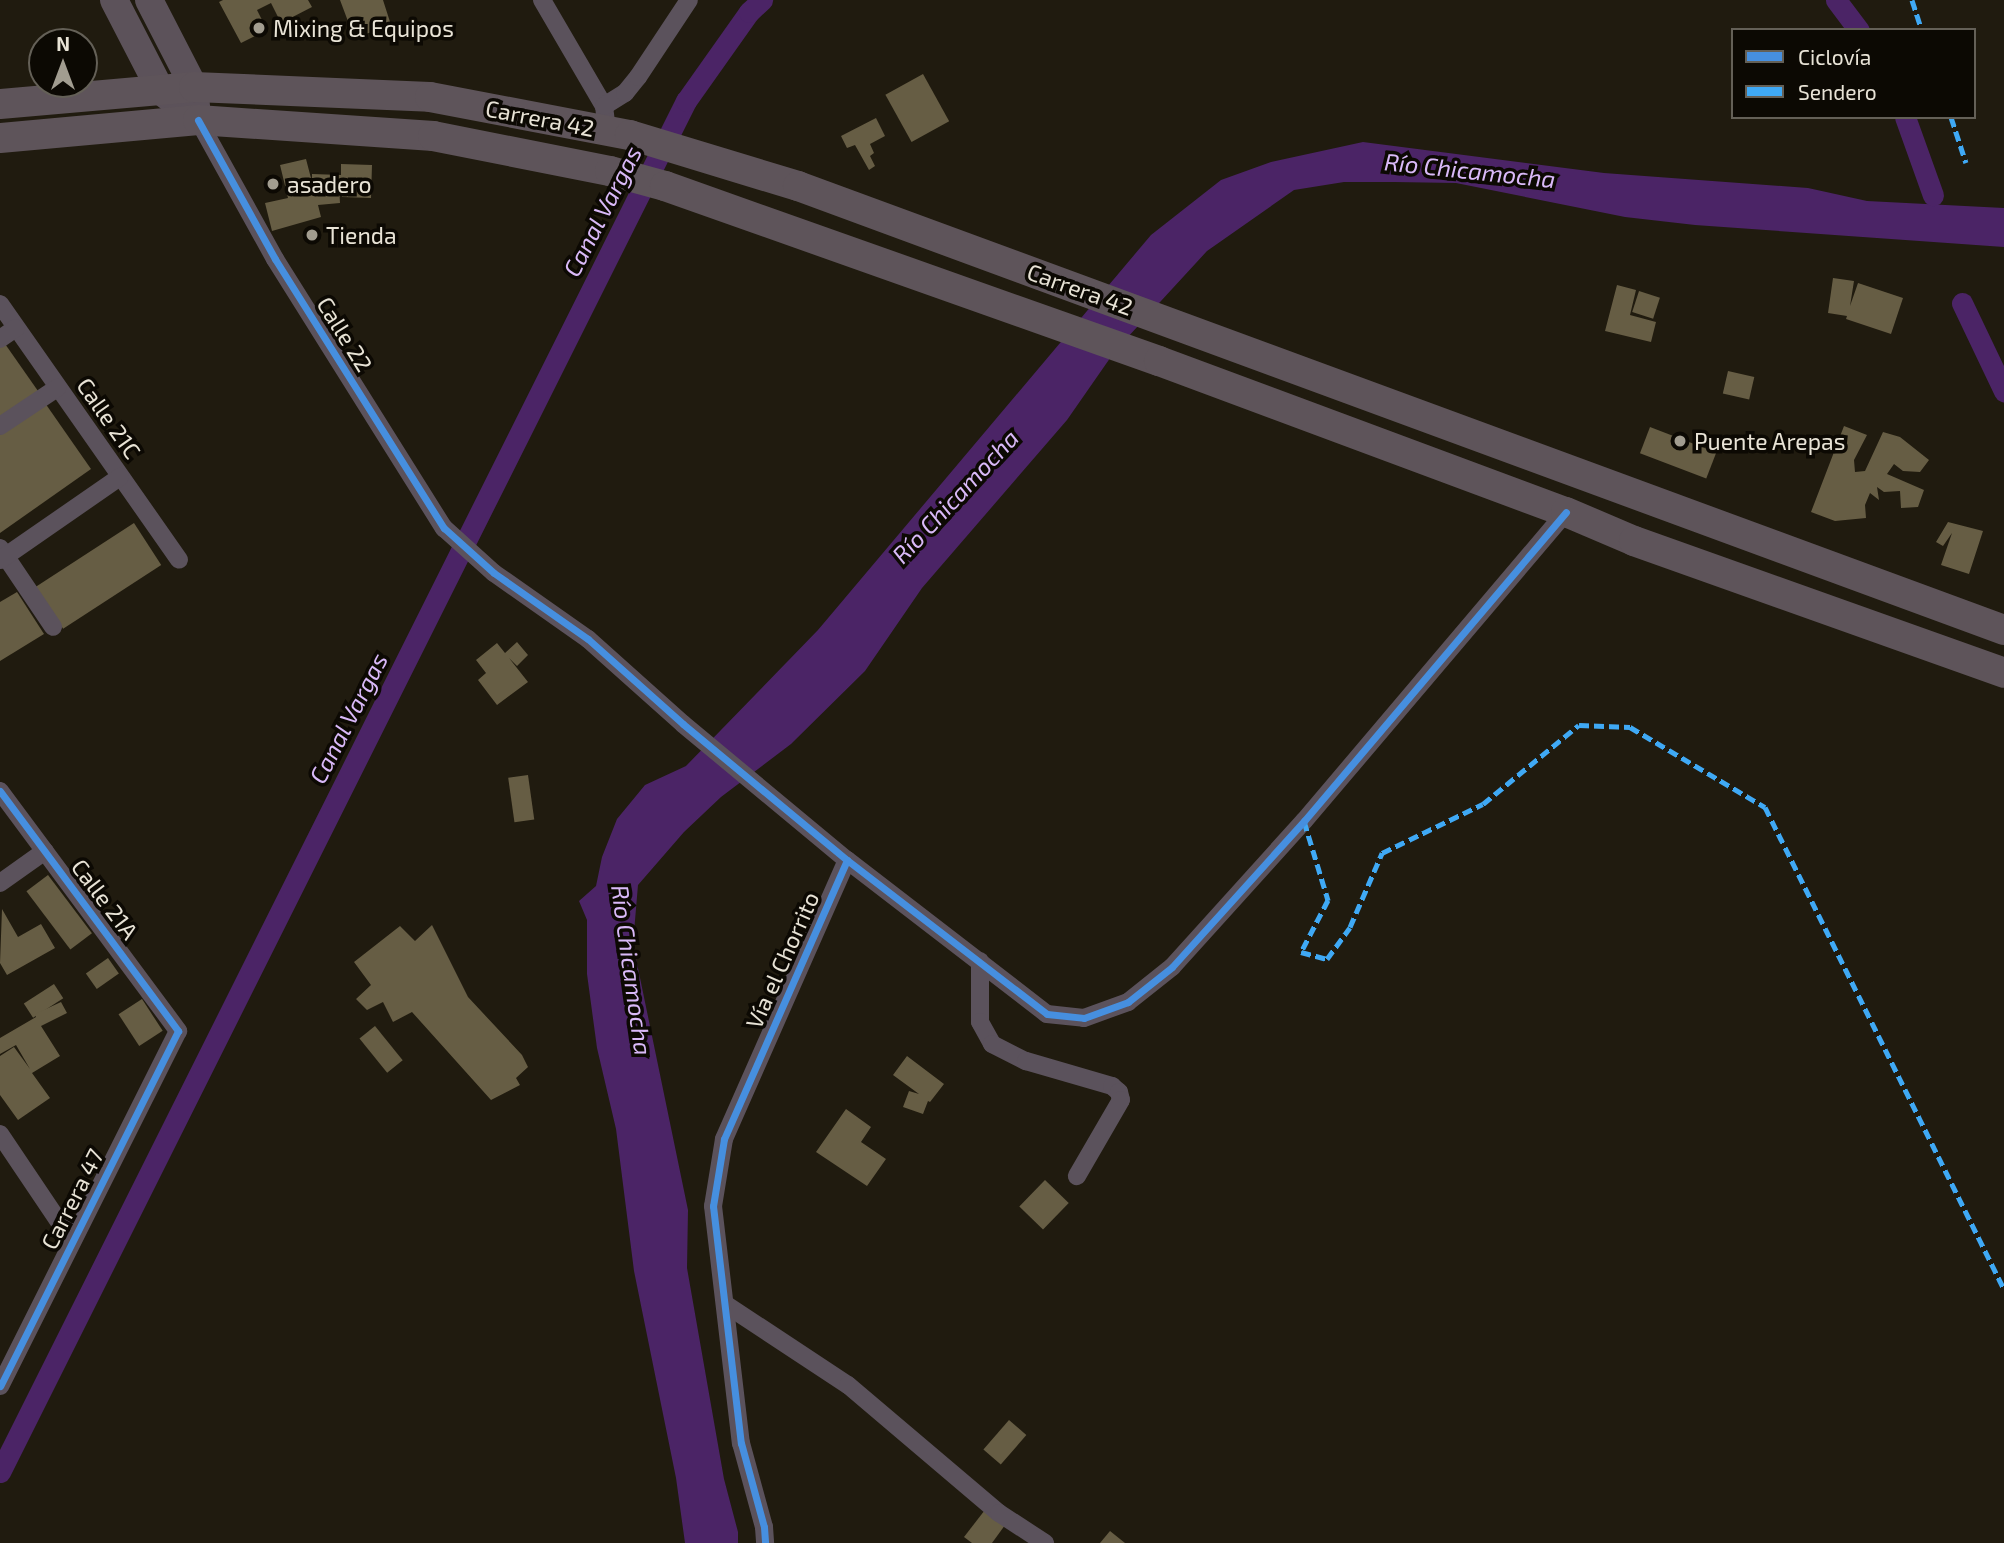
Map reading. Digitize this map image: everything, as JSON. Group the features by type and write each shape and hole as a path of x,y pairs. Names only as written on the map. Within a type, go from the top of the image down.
{"highway":[{"name":"Carrera 42","path":"0,104 194,87 430,97 614,124 683,150 798,186 2004,630"},
{"name":"Carrera 42","path":"0,138 198,120 433,136 610,171 665,186 1159,361 1566,512 1634,541 1867,627 2004,673"}],"main road":[{"path":"114,0 161,91 198,120"},
{"path":"149,0 194,87 198,120"}],"street":[{"path":"542,0 614,124"},
{"path":"614,124 625,93 689,0"},
{"name":"Calle 22","path":"198,120 275,259 444,528 494,573 588,639 683,724 847,860"},
{"name":"Calle 21C","path":"0,304 179,560"},
{"path":"0,339 16,328"},
{"path":"0,426 57,388"},
{"path":"53,627 2,555 120,477"},
{"path":"847,860 1047,1014 1084,1018 1128,1002 1172,967 1304,821 1566,512"},
{"name":"Calle 21A","path":"0,791 178,1031"},
{"path":"0,883 45,851"},
{"name":"Vía el Chorrito","path":"765,1543 764,1527 741,1443 713,1206 724,1139 847,860"},
{"path":"980,961 980,1022 992,1044 1026,1061 1112,1086 1119,1091 1121,1100 1077,1177"},
{"name":"Carrera 47","path":"0,1386 178,1031"},
{"path":"0,1134 7,1159 72,1241"},
{"path":"724,1304 848,1385 999,1513 1045,1543"}],"water":[{"name":"Río Chicamocha","path":"1363,142 1604,173 1808,188 1867,201 2004,208 2004,247 1695,225 1625,217 1456,183 1344,182 1294,190 1207,251 1115,351 1067,420 922,588 865,671 791,744 721,797 684,832 638,885 633,944 688,1210 687,1268 724,1479 738,1532 738,1543 685,1543 676,1478 634,1271 616,1129 597,1048 587,974 587,920 579,901 596,886 602,857 617,819 645,785 686,766 818,630 1151,235 1221,180 1271,162"}],"building":[{"path":"308,0 312,7 281,23 271,3 257,10 267,30 241,43 219,2"},
{"path":"340,0 383,0 391,25 366,34 361,20 349,24"},
{"path":"923,74 949,121 912,142 885,95"},
{"path":"876,118 885,136 870,144 874,153 870,156 875,166 869,170 855,145 847,148 841,136"},
{"path":"306,159 312,182 312,174 341,175 341,164 372,165 371,198 342,197 339,185 340,203 318,205 321,217 272,231 265,203 288,198 280,165"},
{"path":"1833,278 1854,281 1850,306 1858,283 1903,298 1891,334 1846,319 1847,316 1828,313"},
{"path":"1617,285 1636,290 1630,315 1656,322 1651,342 1605,331"},
{"path":"1639,291 1660,298 1653,319 1632,312"},
{"path":"3,341 38,391 0,418 0,343"},
{"path":"1728,371 1754,377 1749,399 1723,393"},
{"path":"45,403 91,469 0,533 0,435"},
{"path":"1844,426 1867,435 1854,460 1855,472 1865,471 1883,432 1900,437 1929,460 1920,472 1903,471 1894,464 1887,474 1924,490 1918,507 1901,508 1900,491 1884,492 1877,487 1879,500 1870,493 1865,505 1866,518 1835,521 1811,512"},
{"path":"1650,427 1716,452 1706,479 1640,453"},
{"path":"1948,522 1983,531 1969,574 1941,565 1952,533 1943,546 1936,542"},
{"path":"134,523 161,565 63,629 36,587"},
{"path":"17,592 44,634 0,661 0,602"},
{"path":"517,642 528,655 517,666 509,658 528,682 497,705 478,680 486,673 476,660 497,643 505,653"},
{"path":"528,775 534,820 514,822 508,778"},
{"path":"48,875 92,933 70,950 26,891"},
{"path":"2,909 18,937 41,924 55,948 7,975 0,963"},
{"path":"432,925 468,997 522,1055 528,1067 516,1078 520,1085 491,1100 412,1012 393,1022 383,1002 367,1010 356,999 371,985 354,962 400,926 415,941"},
{"path":"108,958 119,974 97,989 86,973"},
{"path":"54,984 63,998 33,1018 24,1004"},
{"path":"142,999 163,1031 139,1046 119,1014"},
{"path":"61,1002 67,1013 41,1026 60,1056 32,1073 50,1098 18,1120 0,1095 0,1056 14,1047 30,1069 16,1045 0,1054 0,1038 36,1017 35,1014"},
{"path":"375,1026 403,1060 387,1073 359,1039"},
{"path":"907,1056 944,1084 930,1102 928,1101 923,1114 903,1107 909,1091 919,1094 893,1075"},
{"path":"846,1109 871,1127 861,1142 886,1159 867,1186 816,1152"},
{"path":"1045,1180 1069,1203 1043,1230 1019,1207"},
{"path":"1009,1420 1026,1435 1001,1465 983,1449"},
{"path":"988,1506 1008,1521 992,1543 972,1543 964,1537"},
{"path":"1110,1531 1125,1543 1100,1543"}],"waterway":[{"name":"Canal Vargas","path":"0,1472 686,101 749,12 762,0"},
{"name":"Canal Vargas","path":"1836,0 1857,28"},
{"name":"Canal Vargas","path":"1906,119 1933,195"},
{"name":"Canal Vargas","path":"1962,303 2004,391"}],"marked path":[{"path":"1912,0 1921,28"},
{"path":"1952,119 1966,163"},
{"path":"1304,821 1328,900 1301,952 1327,959 1350,927 1382,853 1483,804 1579,725 1630,727 1765,807 2004,1289"}],"cycle path":[{"path":"198,120 275,259 444,528 494,573 588,639 683,724 847,860 724,1139 713,1206 741,1443 764,1527 765,1543"},
{"path":"847,860 1047,1014 1084,1018 1128,1002 1172,967 1304,821 1566,512"},
{"path":"0,791 178,1031 0,1386"}],"place":[{"name":"Mixing & Equipos","path":"259,28"},
{"name":"asadero","path":"273,184"},
{"name":"Tienda","path":"312,235"},
{"name":"Puente Arepas","path":"1680,441"}]}
